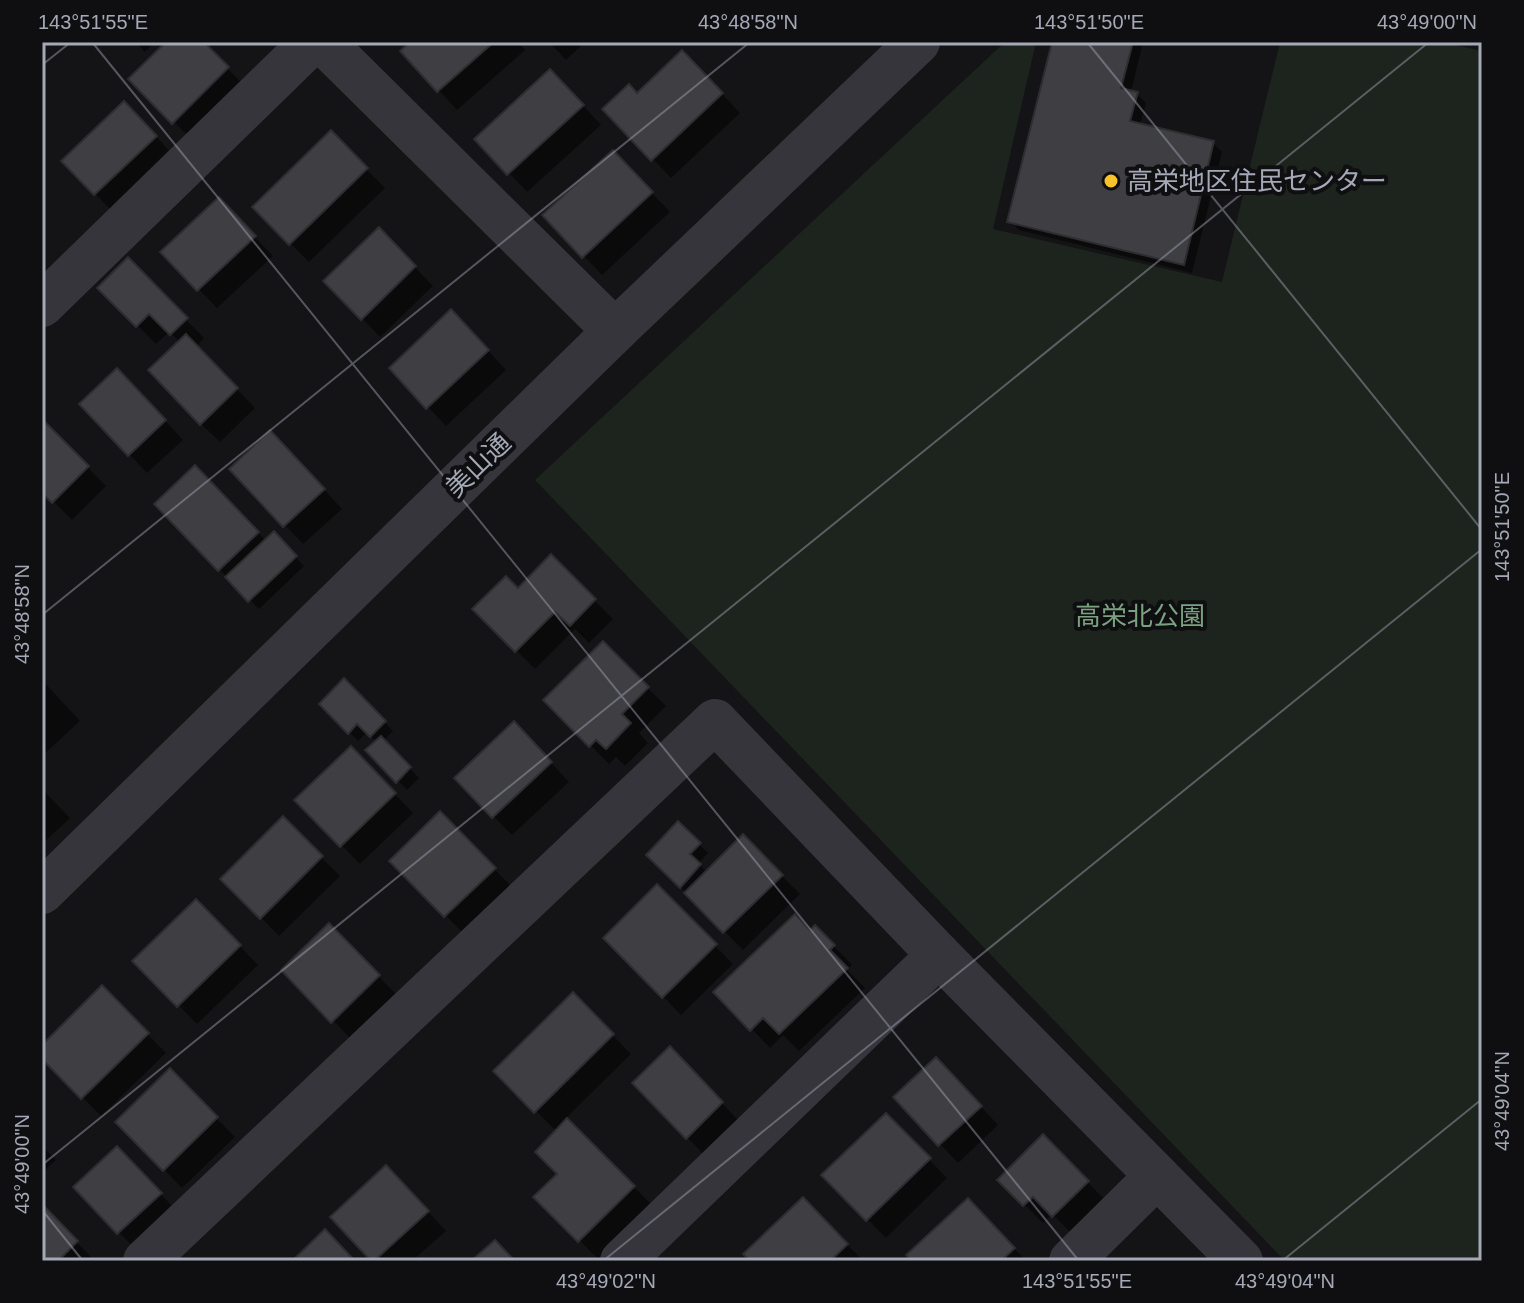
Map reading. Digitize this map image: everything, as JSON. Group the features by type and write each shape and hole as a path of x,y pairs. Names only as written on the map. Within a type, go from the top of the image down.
{"street":[{"path":"42,305 312,42"},
{"path":"323,42 615,331"},
{"name":"美山通","path":"42,892 615,331 918,42"},
{"path":"145,1261 715,721 939,955 1241,1261"},
{"path":"622,1261 939,955"},
{"path":"1071,1261 1157,1176"}],"green space":[{"name":"高栄北公園","path":"1005,42 1036,42 993,229 1222,282 1280,42 1442,42 1482,51 1482,1261 1285,1261 535,480"}],"building":[{"path":"166,42 204,42 229,67 172,124 128,79"},
{"path":"410,42 494,42 437,92 400,51"},
{"name":"高栄地区住民センター","path":"1052,42 1133,42 1121,88 1138,92 1130,121 1214,141 1184,265 1007,222"},
{"path":"682,50 723,93 651,161 602,109 629,84 637,93"},
{"path":"550,69 584,105 507,175 474,139"},
{"path":"124,101 157,136 94,195 61,161"},
{"path":"331,130 368,168 289,245 252,207"},
{"path":"613,150 653,192 582,258 542,215"},
{"path":"219,197 256,236 197,291 160,252"},
{"path":"379,227 416,266 361,320 323,281"},
{"path":"128,257 188,318 170,335 149,314 136,327 97,288"},
{"path":"451,309 489,350 426,409 389,368"},
{"path":"186,334 238,388 200,425 148,370"},
{"path":"117,368 166,420 128,456 79,404"},
{"path":"42,419 89,466 52,503 42,493"},
{"path":"270,430 325,489 283,527 229,469"},
{"path":"195,465 259,532 218,571 154,504"},
{"path":"274,531 297,556 248,602 225,577"},
{"path":"551,554 596,599 570,626 555,612 515,652 472,609 506,576 518,588"},
{"path":"603,641 649,687 622,714 631,723 606,749 596,740 589,747 543,700"},
{"path":"344,678 386,721 370,737 357,724 348,734 319,704"},
{"path":"514,721 552,762 492,818 454,778"},
{"path":"381,736 411,767 396,783 365,750"},
{"path":"351,746 396,793 340,847 294,800"},
{"path":"440,811 496,868 444,917 389,861"},
{"path":"283,816 323,856 260,919 220,879"},
{"path":"678,821 701,843 690,854 701,864 680,888 646,855"},
{"path":"743,834 783,875 723,933 684,893"},
{"path":"657,884 717,944 662,998 603,938"},
{"path":"196,899 241,945 177,1007 132,961"},
{"path":"795,914 810,930 815,925 835,945 830,950 848,968 779,1034 763,1018 750,1031 713,992"},
{"path":"329,923 380,975 331,1023 281,970"},
{"path":"102,985 149,1033 81,1099 42,1059 42,1045"},
{"path":"573,992 614,1034 534,1113 493,1071"},
{"path":"670,1046 723,1102 686,1139 632,1083"},
{"path":"936,1057 982,1106 938,1146 893,1097"},
{"path":"170,1068 218,1117 163,1171 115,1122"},
{"path":"886,1113 931,1158 866,1221 821,1175"},
{"path":"567,1118 635,1186 578,1242 533,1197 557,1174 535,1152"},
{"path":"1043,1134 1089,1181 1052,1217 1033,1197 1023,1206 997,1180"},
{"path":"117,1146 162,1193 117,1234 73,1187"},
{"path":"386,1165 429,1211 371,1261 330,1217"},
{"path":"803,1197 848,1244 830,1261 750,1261 743,1254"},
{"path":"968,1198 1015,1248 1001,1261 911,1261 906,1255"},
{"path":"42,1204 78,1241 58,1261 42,1261"},
{"path":"325,1229 355,1261 292,1261"},
{"path":"495,1240 515,1261 471,1261"}],"place":[{"name":"高栄地区住民センター","path":"1111,181"}]}
